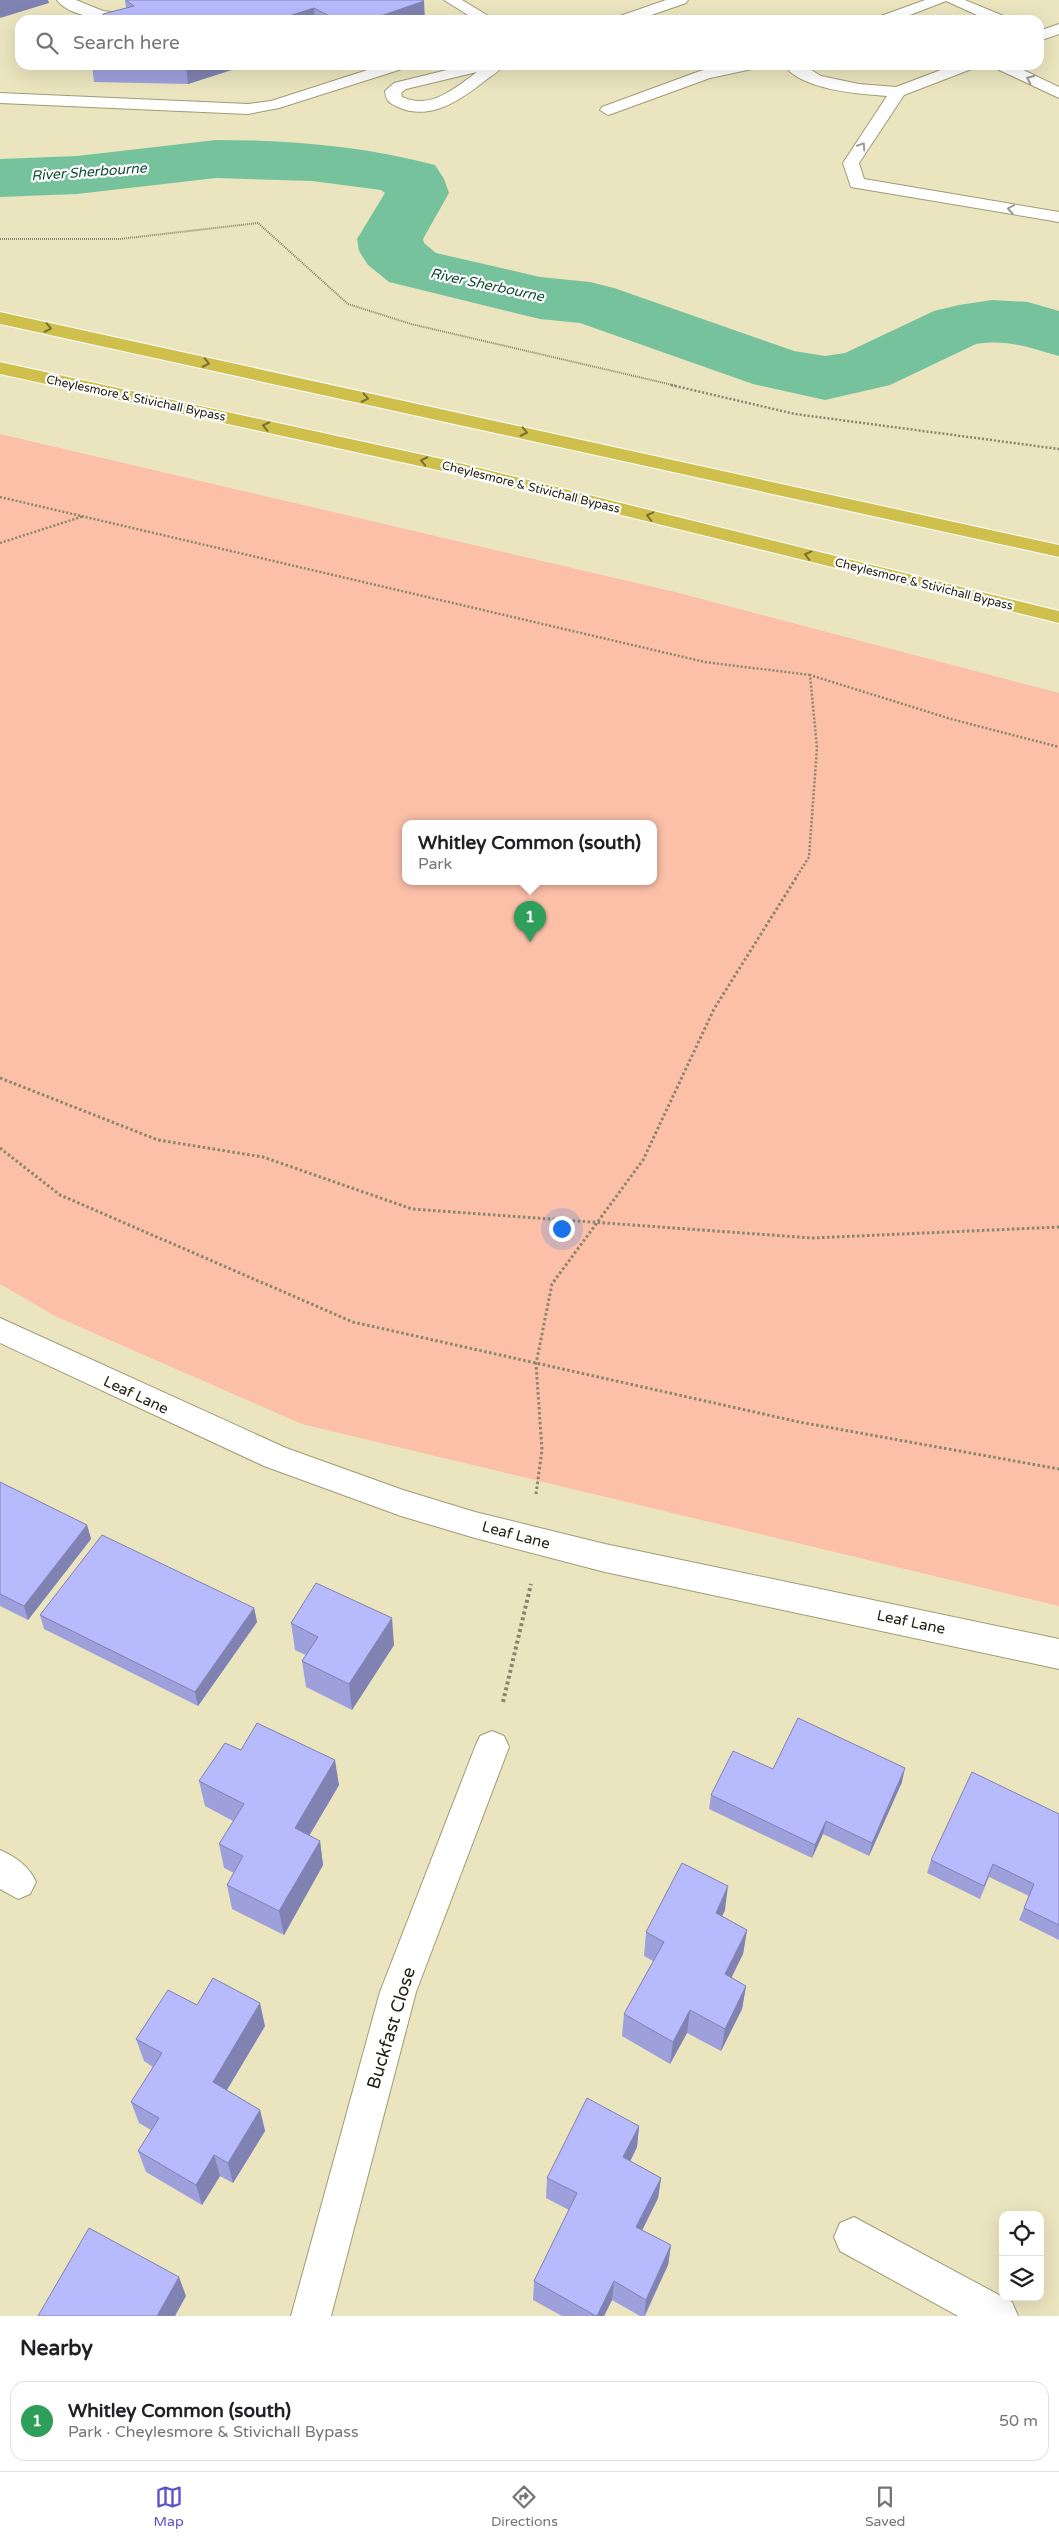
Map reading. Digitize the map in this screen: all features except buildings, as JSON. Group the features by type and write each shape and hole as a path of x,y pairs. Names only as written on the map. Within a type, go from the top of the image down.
{"highway":[{"path":"0,318 1018,540 1059,551"},
{"name":"Cheylesmore & Stivichall Bypass","path":"0,368 451,467 1059,617"},
{"path":"1018,540 1059,544"}],"street":[{"path":"64,0 95,15"},
{"path":"153,15 163,14 213,0"},
{"path":"451,0 478,15"},
{"path":"637,15 681,0"},
{"path":"897,15 939,0"},
{"path":"952,0 989,15"},
{"path":"1044,34 1059,29"},
{"path":"0,98 248,108 274,105 384,70"},
{"path":"466,70 400,86 393,91 394,98 402,104 415,106 442,103 489,70"},
{"path":"608,110 706,74 726,70"},
{"path":"800,70 816,80 860,88 898,92 955,70"},
{"path":"1011,70 1059,93"},
{"path":"898,92 851,163 857,183 1059,217"},
{"name":"Leaf Lane","path":"0,1330 117,1386 275,1457 401,1503 605,1558 1059,1654"},
{"name":"Buckfast Close","path":"311,2316 398,1992 492,1747"},
{"path":"854,2237 998,2316"}],"path":[{"path":"0,239 120,239 258,223 348,304 411,324 795,414 1059,449"},
{"path":"0,497 705,662 810,675 951,718 1059,747"},
{"path":"0,543 85,516"},
{"path":"492,1747 533,1577 530,1539 542,1450 536,1364 552,1284 596,1222 644,1160 714,1009 809,856 817,748 810,675"},
{"path":"0,1078 158,1140 263,1157 412,1209 812,1238 1059,1227"},
{"path":"0,1148 60,1195 353,1322 799,1422 1059,1469"}],"shaded area":[{"path":"0,434 675,592 1059,693 1059,1606 302,1424 57,1317 0,1284"}],"waterway":[{"name":"River Sherbourne","path":"0,178 77,175 216,159 312,162 372,169 412,179 417,193 390,239 392,251 413,268 540,298 590,303 778,369 825,378 865,370 959,326 992,321 1028,323 1059,335"}],"place":[{"name":"Whitley Common (south)","path":"530,942"}]}
